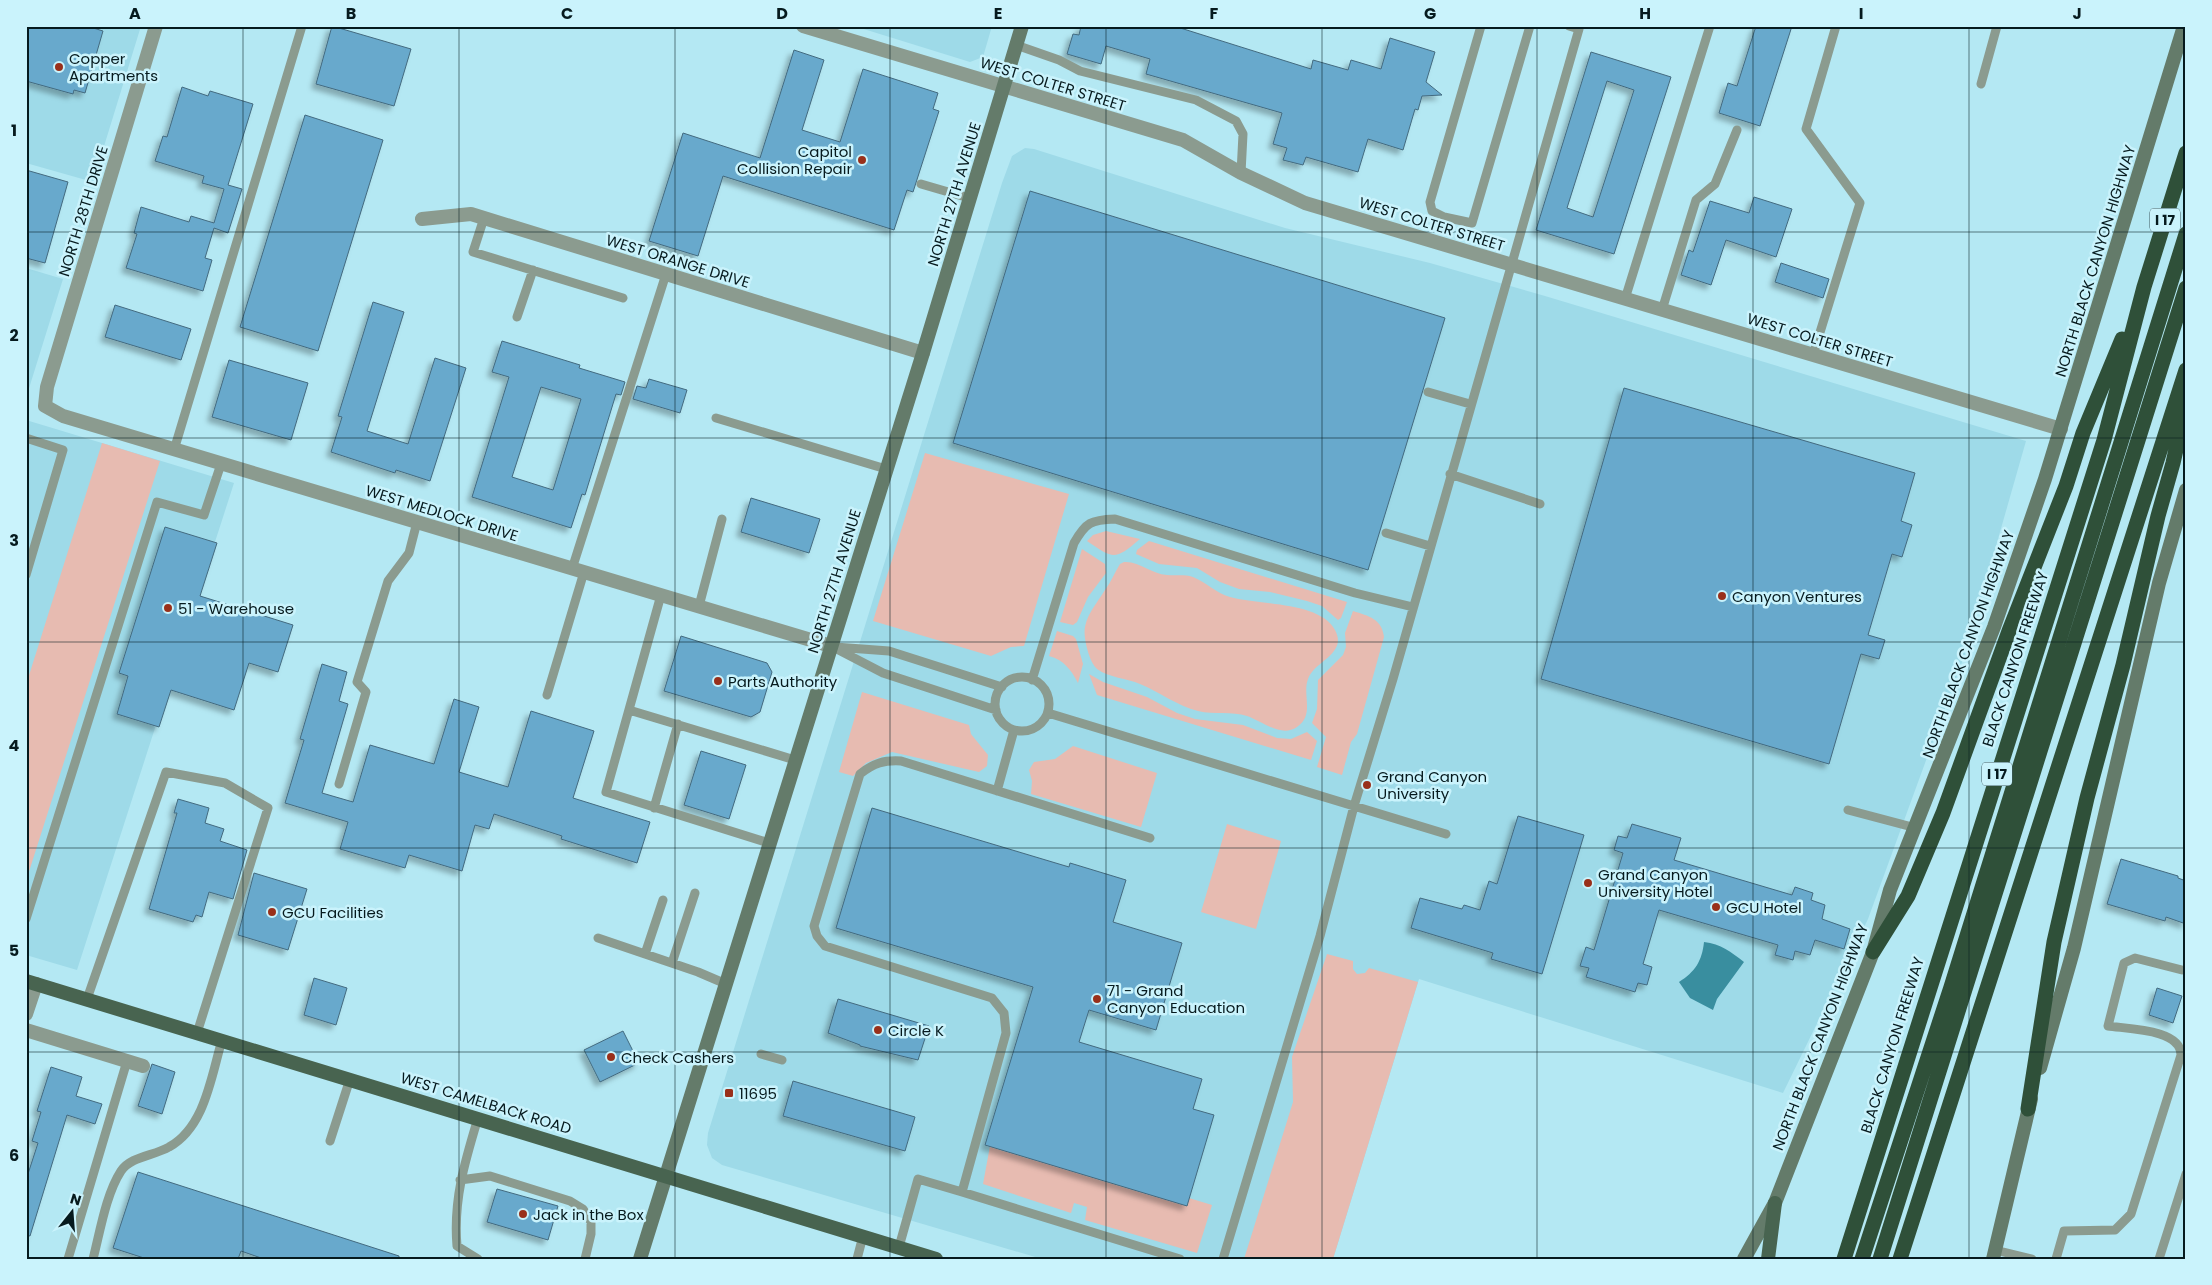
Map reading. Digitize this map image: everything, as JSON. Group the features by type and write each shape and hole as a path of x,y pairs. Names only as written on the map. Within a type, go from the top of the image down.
{"highway":[{"name":"BLACK CANYON FREEWAY","path":"1844,1259 2104,440 2144,287 2186,153"},
{"path":"1862,1259 1954,977 2186,234"},
{"path":"1873,952 1908,896 1943,813 2009,631 2066,486 2083,433 2144,287"},
{"path":"1880,1259 2186,288"},
{"path":"1900,1259 2186,370"},
{"path":"2028,1109 2054,942 2087,798 2123,665 2158,516 2174,463 2186,405"}],"main road":[{"name":"NORTH 27TH AVENUE","path":"640,1259 923,353 1022,26"},
{"name":"NORTH BLACK CANYON HIGHWAY","path":"1744,1259 1774,1203 1873,952 1890,890 1994,627 2028,532 2184,26"},
{"path":"1994,1254 2028,1109 2074,948 2159,583 2186,490"},
{"name":"WEST CAMELBACK ROAD","path":"31,982 666,1175 899,1247 919,1256 936,1259"},
{"path":"1768,1259 1774,1203"}],"street":[{"name":"NORTH 28TH DRIVE","path":"45,406 47,386 156,26"},
{"name":"WEST COLTER STREET","path":"803,26 1183,140 1240,172 1305,203 2061,429"},
{"name":"WEST ORANGE DRIVE","path":"422,219 471,214 923,353"},
{"name":"WEST MEDLOCK DRIVE","path":"45,406 63,416 174,450 831,646"},
{"path":"26,1014 31,982"},
{"path":"26,1030 143,1066"}],"lane":[{"path":"174,450 302,26"},
{"path":"1481,26 1430,202 1432,211 1444,217 1472,223 1530,26"},
{"path":"1223,1259 1320,936 1354,806 1579,29 1569,26"},
{"path":"1625,299 1710,26"},
{"path":"1813,355 1860,203 1806,129 1836,26"},
{"path":"1980,84 1997,26"},
{"path":"1016,45 1058,60 1080,71 1196,100 1236,121 1244,134 1240,172"},
{"path":"1662,310 1696,200 1716,184 1738,130"},
{"path":"922,184 969,198"},
{"path":"484,218 473,252 623,298"},
{"path":"517,317 533,270"},
{"path":"547,695 578,571 666,274"},
{"path":"1428,392 1470,404"},
{"path":"716,418 886,469"},
{"path":"26,438 63,450 26,575"},
{"path":"26,919 157,502 204,515 221,464"},
{"path":"1450,474 1540,504"},
{"path":"698,606 722,519"},
{"path":"1032,680 1074,543 1082,529 1095,520 1115,520 1355,593 1413,607"},
{"path":"339,784 366,692 357,682 388,582 409,553 417,522"},
{"path":"1386,533 1430,546"},
{"path":"662,595 606,792 769,844"},
{"path":"831,646 889,651 1002,687"},
{"path":"831,646 883,673 996,710"},
{"path":"1016,678 1032,680 1039,683 1048,697 1048,712 1037,727 1029,730 1014,730 1004,725 996,710 995,702 1002,687 1016,678"},
{"path":"629,710 795,760"},
{"path":"1048,712 1446,834"},
{"path":"654,808 678,724"},
{"path":"997,791 1014,730"},
{"path":"962,1192 1006,1033 1004,1013 992,998 825,946 817,936 814,926 860,774 873,764 886,760 901,761 1150,838"},
{"path":"87,999 166,772 225,783 268,808 197,1033"},
{"path":"1848,810 1916,828"},
{"path":"672,963 695,893"},
{"path":"645,954 663,900"},
{"path":"598,938 726,984"},
{"path":"2056,1259 2064,1231 2115,1230 2131,1214 2181,1055 2181,1047 2177,1041 2166,1035 2108,1026 2124,963 2135,958 2182,970"},
{"path":"92,1259 110,1200 122,1169 138,1159 168,1148 192,1128 203,1102 222,1040"},
{"path":"761,1054 782,1060"},
{"path":"68,1259 128,1061"},
{"path":"330,1141 350,1079"},
{"path":"478,1118 460,1180 457,1246 478,1259"},
{"path":"2159,1259 2186,1174"},
{"path":"460,1180 490,1176 570,1201 584,1208 591,1222 591,1234 585,1259"},
{"path":"899,1247 918,1179 1180,1259"},
{"path":"857,1259 863,1236"},
{"path":"1994,1254 2032,1259"}],"shaded area":[{"path":"26,26 141,26 93,182 26,163"},
{"path":"854,26 992,26 983,57 970,62"},
{"name":"Grand Canyon University","path":"1025,148 1034,149 1285,228 1430,263 1545,296 2026,441 1966,651 1868,919 1783,1093 1419,979 1333,1259 1042,1259 722,1165 712,1158 707,1145 708,1133 1002,183 1012,156"},
{"path":"26,268 63,279 26,398"},
{"path":"26,420 234,483 77,970 26,955"},
{"path":"102,443 160,461 26,881 26,685"},
{"path":"925,453 1069,494 1024,646 1011,647 991,656 873,621"},
{"path":"1106,531 1140,539 1119,554 1109,554 1087,541 1093,535"},
{"path":"1149,541 1347,602 1341,618 1338,620 1322,606 1307,601 1270,592 1239,589 1220,582 1197,568 1159,564 1136,554 1137,550"},
{"path":"1082,549 1105,564 1106,573 1088,597 1077,622 1073,625 1060,622"},
{"path":"1124,562 1135,563 1161,574 1193,577 1230,597 1302,609 1316,614 1327,621 1335,630 1338,638 1337,645 1329,657 1311,673 1308,679 1306,692 1307,711 1302,722 1297,727 1285,731 1272,728 1247,716 1198,711 1183,706 1140,684 1097,669 1092,663 1087,650 1085,638 1086,625 1090,612 1120,564"},
{"path":"1353,611 1378,622 1384,637 1357,734 1351,742 1342,775 1317,767 1326,737 1312,723 1317,709 1318,680 1343,655 1346,647 1345,633"},
{"path":"1057,631 1073,636 1076,639 1083,664 1078,683 1066,666 1059,660 1049,656"},
{"path":"1089,674 1103,682 1147,697 1177,713 1195,719 1243,725 1277,738 1291,739 1307,732 1317,741 1311,760 1097,695"},
{"path":"862,692 969,725 971,734 988,755 987,766 979,772 892,752 866,763 853,776 839,772"},
{"path":"1073,746 1157,773 1141,827 1031,794 1032,781 1029,770 1034,762 1055,759"},
{"path":"1227,824 1281,841 1256,929 1201,912"},
{"path":"1704,942 1721,947 1744,962 1717,999 1713,1010 1690,998 1679,982 1697,965"},
{"path":"1327,954 1353,961 1353,969 1357,974 1365,973 1369,968 1418,982 1333,1259 1244,1259 1293,1102 1292,1057"},
{"path":"990,1146 1187,1205 1189,1198 1212,1205 1197,1253 1085,1220 1087,1207 1074,1203 1071,1213 983,1184"}],"building":[{"name":"Copper Apartments","path":"26,26 87,26 103,31 85,93 74,90 73,94 26,81"},
{"path":"332,26 411,49 394,106 316,84"},
{"path":"1081,26 1174,26 1311,69 1313,60 1348,70 1351,60 1381,69 1390,38 1435,52 1426,82 1442,95 1422,96 1418,110 1415,109 1403,150 1368,139 1358,172 1306,157 1303,165 1283,160 1287,148 1273,144 1282,113 1146,74 1150,59 1106,46 1101,64 1067,54 1073,34 1079,35"},
{"path":"1756,26 1792,26 1760,126 1719,113 1728,83 1737,86"},
{"path":"794,50 824,60 802,130 840,142 863,69 938,93 933,109 939,111 913,192 907,190 894,230 723,176 698,256 649,241 683,133 760,158"},
{"path":"1591,52 1671,77 1614,254 1536,230","holes":["1607,81 1634,90 1593,217 1567,208"]},
{"path":"182,87 208,96 210,91 253,104 228,185 242,189 228,233 214,228 205,258 212,260 203,291 126,268 137,234 134,233 141,207 189,222 191,216 214,223 224,189 202,183 204,176 155,161 163,136 167,137"},
{"path":"305,115 383,140 318,351 240,327"},
{"path":"26,170 68,182 45,263 26,258"},
{"path":"1030,191 1445,318 1368,570 953,443"},
{"path":"1754,197 1792,209 1776,257 1726,240 1711,285 1681,275 1689,250 1693,252 1710,201 1749,213"},
{"path":"1781,263 1829,279 1823,298 1775,282"},
{"path":"373,302 404,312 367,431 408,444 435,358 466,368 430,481 396,470 395,473 331,452 342,417 338,416"},
{"path":"115,305 191,329 181,360 105,337"},
{"path":"502,341 580,365 579,368 625,382 621,395 616,394 585,495 582,494 571,528 472,497 509,377 492,372","holes":["541,387 581,399 553,490 512,477"]},
{"path":"229,360 308,383 291,440 212,417"},
{"path":"649,379 687,390 680,413 633,399 637,386 646,388"},
{"name":"Canyon Ventures","path":"1624,388 1915,473 1901,521 1912,525 1902,557 1892,554 1868,635 1885,640 1879,659 1861,654 1829,764 1541,679"},
{"path":"751,498 820,519 809,553 741,532"},
{"path":"165,527 217,543 200,596 293,625 278,672 249,663 234,710 171,690 159,727 117,714 128,676 119,673"},
{"name":"Parts Authority","path":"681,636 767,663 772,672 760,712 751,717 664,691"},
{"path":"322,664 347,672 339,701 348,704 322,793 353,802 370,745 434,764 454,699 479,707 459,772 508,787 531,711 594,731 573,798 650,822 637,863 561,839 562,836 494,814 489,829 475,825 462,871 409,855 405,868 340,849 348,822 285,803 304,740 300,739"},
{"path":"701,751 746,765 729,819 684,805"},
{"path":"178,799 209,808 205,823 224,829 220,841 247,850 233,899 209,892 202,917 196,915 193,922 149,909 177,813 174,813"},
{"name":"71 - Grand Canyon Education","path":"872,808 1069,867 1070,863 1126,880 1113,922 1182,943 1156,1030 1089,1010 1079,1042 1202,1079 1193,1109 1214,1115 1187,1206 985,1145 1033,987 836,928"},
{"path":"1518,816 1584,835 1542,974 1491,959 1493,953 1411,928 1420,898 1462,909 1464,905 1480,910 1489,881 1497,884"},
{"name":"GCU Hotel","path":"1632,824 1681,838 1674,860 1792,895 1795,887 1813,893 1811,900 1825,905 1822,919 1850,929 1844,949 1815,940 1810,955 1795,951 1793,960 1775,955 1778,945 1659,910 1643,964 1652,967 1647,985 1638,983 1635,992 1586,977 1589,968 1580,966 1586,947 1594,950 1623,853 1614,850 1618,836 1627,838"},
{"path":"2121,859 2178,876 2178,878 2186,881 2186,924 2166,917 2165,921 2107,904"},
{"name":"GCU Facilities","path":"254,873 307,889 288,950 238,935"},
{"path":"314,978 347,988 336,1025 304,1015"},
{"path":"2157,988 2182,996 2173,1023 2149,1015"},
{"name":"Circle K","path":"838,999 929,1026 918,1060 860,1046 828,1033"},
{"name":"Check Cashers","path":"623,1031 639,1063 600,1082 584,1050"},
{"path":"152,1064 175,1072 162,1114 138,1106"},
{"path":"51,1067 82,1077 76,1096 102,1104 95,1124 67,1115 30,1236 26,1235 26,1180 38,1143 32,1141 41,1112 37,1111"},
{"path":"793,1081 915,1117 905,1151 783,1116"},
{"path":"138,1172 399,1256 399,1259 264,1259 241,1251 238,1259 147,1259 113,1248"},
{"name":"Jack in the Box","path":"497,1189 558,1206 548,1240 487,1222"}],"place":[{"name":"Copper Apartments","path":"59,67"},
{"name":"Capitol Collision Repair","path":"862,160"},
{"name":"Canyon Ventures","path":"1722,596"},
{"name":"51 - Warehouse","path":"168,608"},
{"name":"Parts Authority","path":"718,681"},
{"name":"Grand Canyon University","path":"1367,785"},
{"name":"Grand Canyon University Hotel","path":"1588,883"},
{"name":"GCU Hotel","path":"1716,907"},
{"name":"GCU Facilities","path":"272,912"},
{"name":"71 - Grand Canyon Education","path":"1097,999"},
{"name":"Circle K","path":"878,1030"},
{"name":"Check Cashers","path":"611,1057"},
{"name":"11695","path":"729,1093"},
{"name":"Jack in the Box","path":"523,1214"}]}
